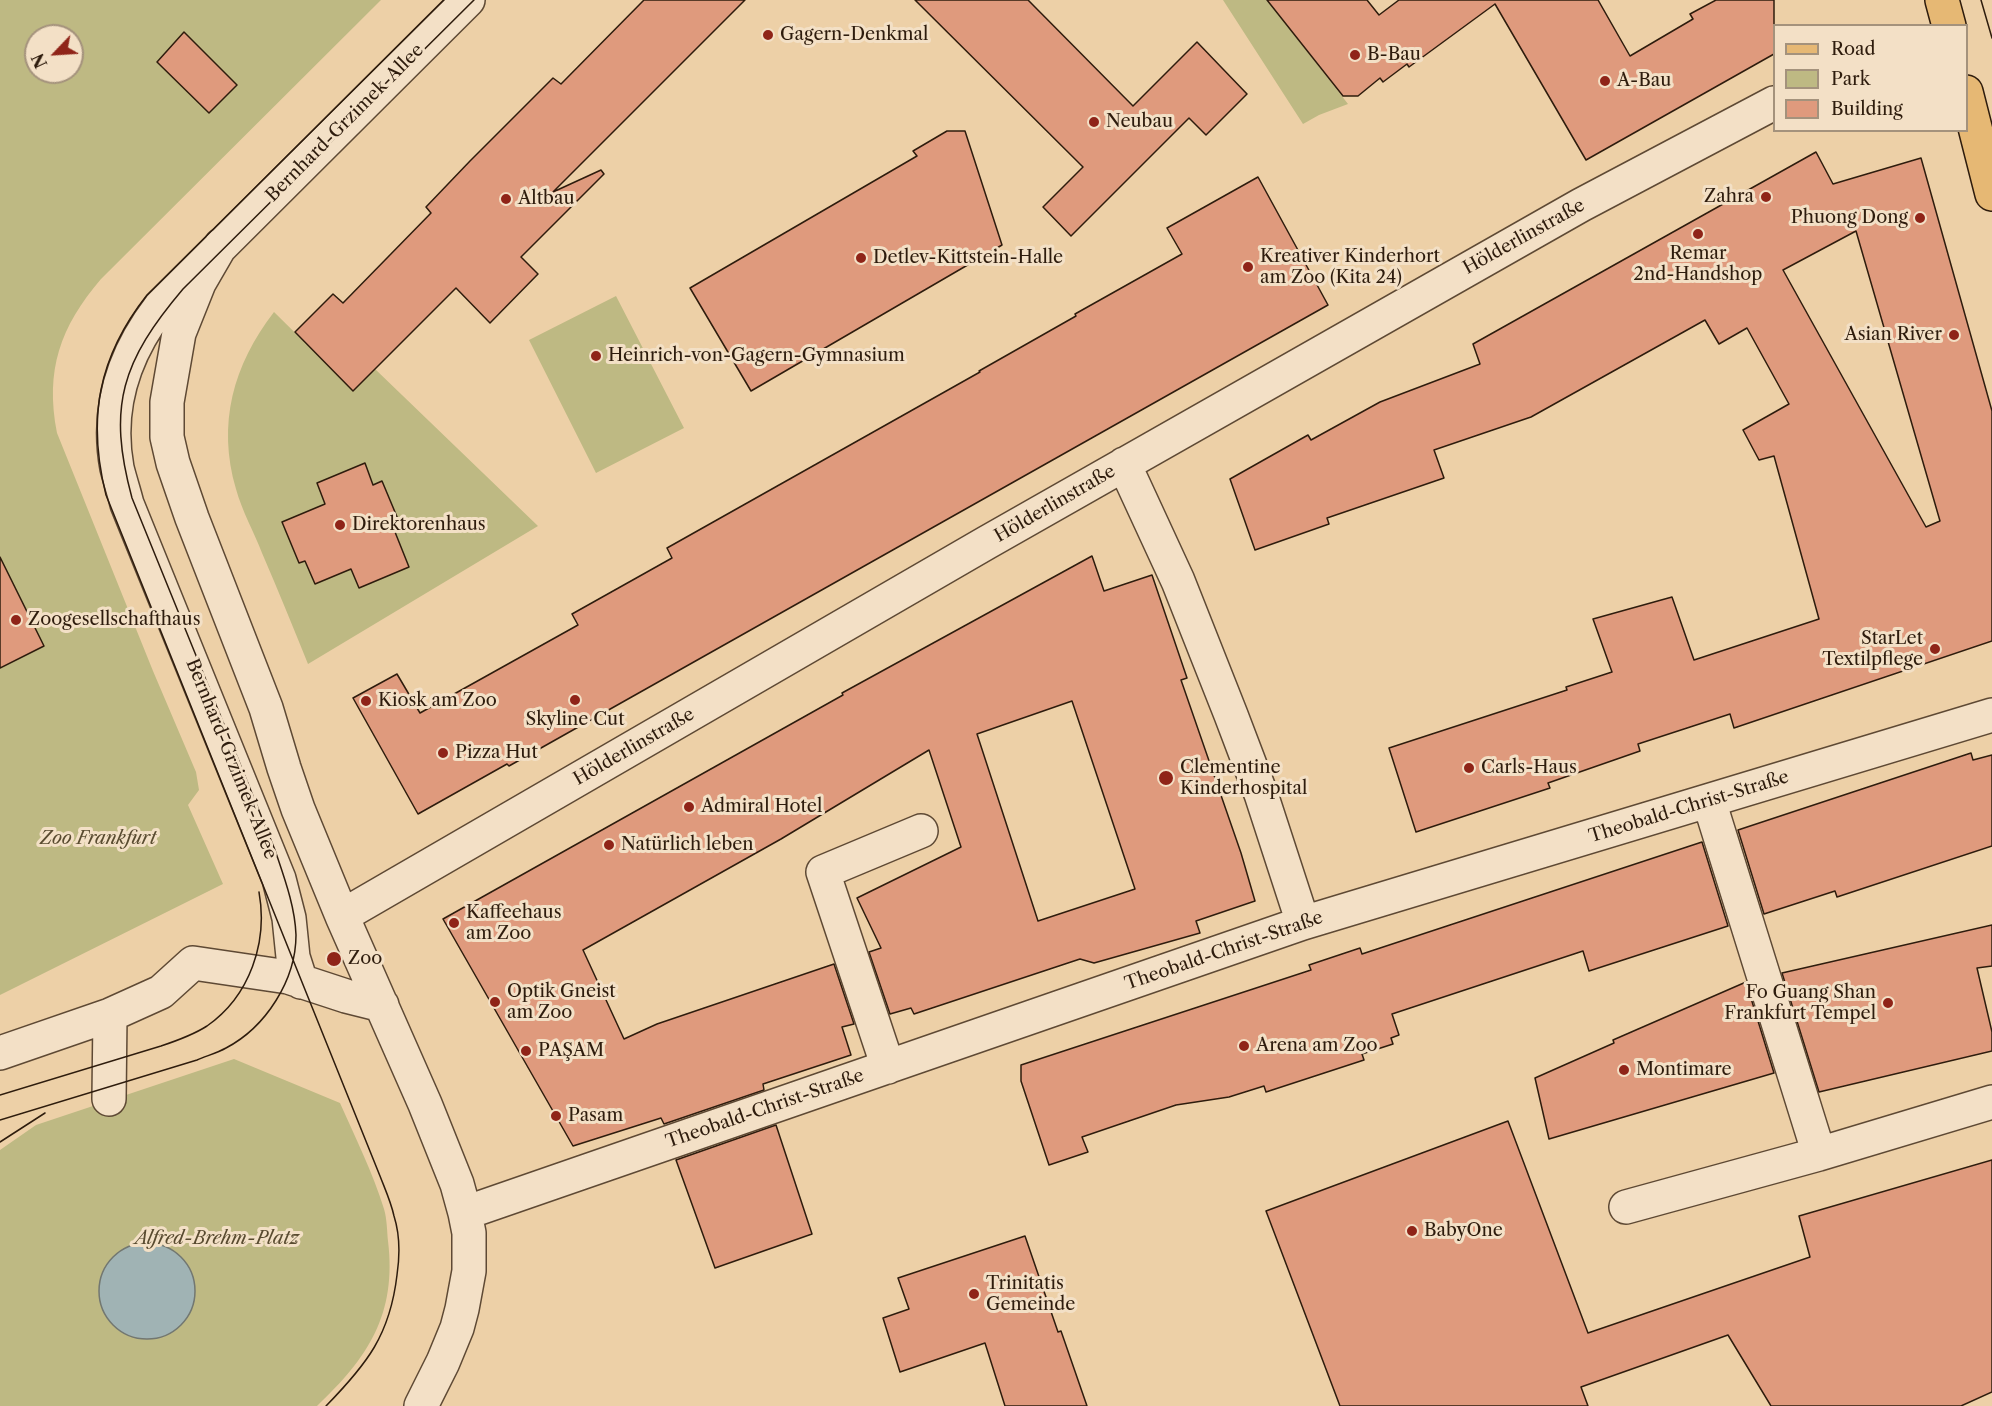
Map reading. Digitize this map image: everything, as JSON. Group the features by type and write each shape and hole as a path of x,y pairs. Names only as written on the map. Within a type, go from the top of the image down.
{"main road":[{"path":"1942,0 1948,24"},
{"path":"1968,100 1992,194"}],"street":[{"name":"Bernhard-Grzimek-Allee","path":"301,982 293,957 289,918 279,879 128,504 117,469 114,447 115,410 121,378 133,346 160,307 468,0"},
{"name":"Hölderlinstraße","path":"342,916 1124,464 1581,205 1773,105"},
{"name":"Bernhard-Grzimek-Allee","path":"221,245 199,283 179,333 167,402 167,437 173,463 192,518 266,708 294,798 342,916"},
{"path":"1124,464 1178,582 1235,727 1261,794 1303,923"},
{"name":"Theobald-Christ-Straße","path":"465,1213 1303,923 1992,715"},
{"path":"1710,801 1819,1154"},
{"path":"888,1066 823,872 921,831"},
{"path":"342,916 443,1148 457,1184 469,1233 469,1271 462,1310 444,1362 421,1406"},
{"path":"0,1053 110,1015 161,992 193,963 288,976 301,982 382,1005"},
{"path":"110,1015 110,1099"},
{"path":"1626,1207 1819,1154 1992,1102"}],"green space":[{"name":"Zoo Frankfurt","path":"0,0 381,0 101,279 75,314 59,350 55,369 53,389 57,433 196,772 199,790 188,805 223,884 0,995"},
{"path":"1223,0 1267,0 1348,104 1303,124"},
{"path":"616,296 684,428 596,473 529,340"},
{"path":"274,312 353,390 375,369 538,526 308,664 245,513 230,465 229,418 239,374 248,353"},
{"name":"Alfred-Brehm-Platz","path":"234,1059 340,1103 358,1142 385,1213 390,1267 383,1313 364,1352 351,1370 317,1406 0,1406 0,1150 36,1125"}],"shaded area":[{"path":"147,1243 165,1247 181,1257 191,1273 195,1291 191,1309 181,1325 165,1335 147,1339 129,1335 113,1325 103,1309 99,1291 103,1273 113,1257 129,1247"}],"building":[{"name":"Altbau","path":"644,0 745,0 553,192 601,170 604,174 521,257 538,274 490,323 456,288 353,391 295,332 333,294 343,303 431,213 426,207 470,161 553,78 561,84"},
{"name":"Neubau","path":"915,0 1028,0 1133,106 1197,42 1247,94 1206,135 1189,118 1071,236 1043,207 1083,167"},
{"path":"1267,0 1367,0 1379,15 1399,0 1598,0 1630,56 1693,19 1690,14 1716,0 1774,0 1773,55 1586,160 1495,4 1409,67 1407,64 1383,82 1380,78 1358,96 1343,96"},
{"path":"184,32 237,85 209,113 157,62"},
{"name":"Detlev-Kittstein-Halle","path":"947,131 965,131 1002,245 751,391 690,288 917,156 913,151"},
{"path":"1816,152 1833,184 1921,158 1992,411 1992,641 1734,728 1730,714 1638,744 1640,751 1548,783 1550,788 1416,832 1389,748 1567,690 1566,687 1612,672 1593,619 1672,597 1694,660 1819,619 1774,456 1759,460 1743,430 1789,404 1747,328 1719,344 1705,320 1531,417 1434,450 1444,478 1327,518 1329,524 1255,550 1230,479 1308,435 1311,440 1380,402 1480,364 1473,344","holes":["1856,231 1940,521 1926,527 1783,270"]},
{"path":"1258,177 1328,305 509,766 507,764 418,814 353,698 397,674 420,713 578,625 572,614 672,558 667,548 980,372 1076,316 1075,314 1182,254 1167,228"},
{"name":"Direktorenhaus","path":"365,463 373,485 382,481 400,524 393,527 409,567 359,588 351,569 315,584 305,561 299,563 282,522 325,504 317,483"},
{"path":"1092,556 1104,591 1152,575 1187,678 1181,680 1241,853 1255,901 1196,921 1200,933 1094,963 1080,959 914,1014 911,1008 890,1014 869,952 881,948 857,898 961,847 929,750 781,839 583,950 624,1039 657,1024 834,964 854,1024 842,1027 851,1055 763,1084 764,1090 664,1124 661,1118 573,1146 443,919 843,695 842,693","holes":["1072,701 1135,889 1038,921 977,734"]},
{"name":"Zoogesellschafthaus","path":"0,557 44,646 0,668"},
{"path":"1971,753 1973,760 1992,755 1992,846 1837,897 1835,891 1764,914 1738,830"},
{"path":"1702,842 1728,926 1589,971 1583,951 1392,1014 1399,1035 1391,1038 1393,1044 1362,1054 1364,1060 1266,1092 1264,1086 1229,1097 1176,1105 1082,1137 1088,1152 1049,1165 1021,1081 1021,1065 1311,970 1309,965 1360,948 1362,954"},
{"name":"Fo Guang Shan Frankfurt Tempel","path":"1992,925 1992,966 1977,968 1992,1032 1992,1051 1819,1092 1782,973"},
{"path":"1746,982 1774,1073 1549,1139 1535,1078 1614,1043 1613,1040"},
{"path":"1508,1121 1588,1333 1810,1257 1799,1216 1992,1160 1992,1392 1961,1406 1771,1406 1728,1335 1581,1387 1588,1406 1340,1406 1266,1211"},
{"path":"776,1125 812,1234 715,1268 676,1160"},
{"name":"Trinitatis Gemeinde","path":"1025,1236 1058,1332 1061,1331 1087,1406 1005,1406 985,1343 900,1372 883,1318 909,1309 898,1278"}],"tram line":[{"path":"326,1406 365,1362 389,1315 398,1268 399,1245 396,1223 390,1201 106,495 100,467 98,415 107,365 130,318 147,295 444,0"},
{"path":"0,1120 223,1050 254,1028 266,1015 291,969 296,935 294,913 275,850 132,498 121,437 121,410 125,386 133,363 146,339 183,289 474,0"},
{"path":"1981,0 1992,38"},
{"path":"0,1095 161,1046 207,1026 235,999 245,984 252,966 261,930 259,892"},
{"path":"0,1142 45,1113"}],"place":[{"name":"Gagern-Denkmal","path":"768,35"},
{"name":"B-Bau","path":"1355,55"},
{"name":"A-Bau","path":"1605,81"},
{"name":"Neubau","path":"1094,122"},
{"name":"Zahra","path":"1766,197"},
{"name":"Altbau","path":"506,199"},
{"name":"Phuong Dong","path":"1920,218"},
{"name":"Remar 2nd-Handshop","path":"1698,234"},
{"name":"Detlev-Kittstein-Halle","path":"861,258"},
{"name":"Kreativer Kinderhort am Zoo (Kita 24)","path":"1248,267"},
{"name":"Asian River","path":"1954,335"},
{"name":"Heinrich-von-Gagern-Gymnasium","path":"596,356"},
{"name":"Direktorenhaus","path":"340,525"},
{"name":"Zoogesellschafthaus","path":"16,620"},
{"name":"StarLet Textilpflege","path":"1935,649"},
{"name":"Skyline Cut","path":"575,700"},
{"name":"Kiosk am Zoo","path":"366,701"},
{"name":"Pizza Hut","path":"443,753"},
{"name":"Carls-Haus","path":"1469,768"},
{"name":"Clementine Kinderhospital","path":"1166,778"},
{"name":"Admiral Hotel","path":"689,807"},
{"name":"Natürlich leben","path":"609,845"},
{"name":"Kaffeehaus am Zoo","path":"454,923"},
{"name":"Zoo","path":"334,959"},
{"name":"Optik Gneist am Zoo","path":"495,1002"},
{"name":"Fo Guang Shan Frankfurt Tempel","path":"1888,1003"},
{"name":"Arena am Zoo","path":"1244,1046"},
{"name":"PAŞAM","path":"526,1051"},
{"name":"Montimare","path":"1624,1070"},
{"name":"Pasam","path":"556,1116"},
{"name":"BabyOne","path":"1412,1231"},
{"name":"Trinitatis Gemeinde","path":"974,1294"}]}
